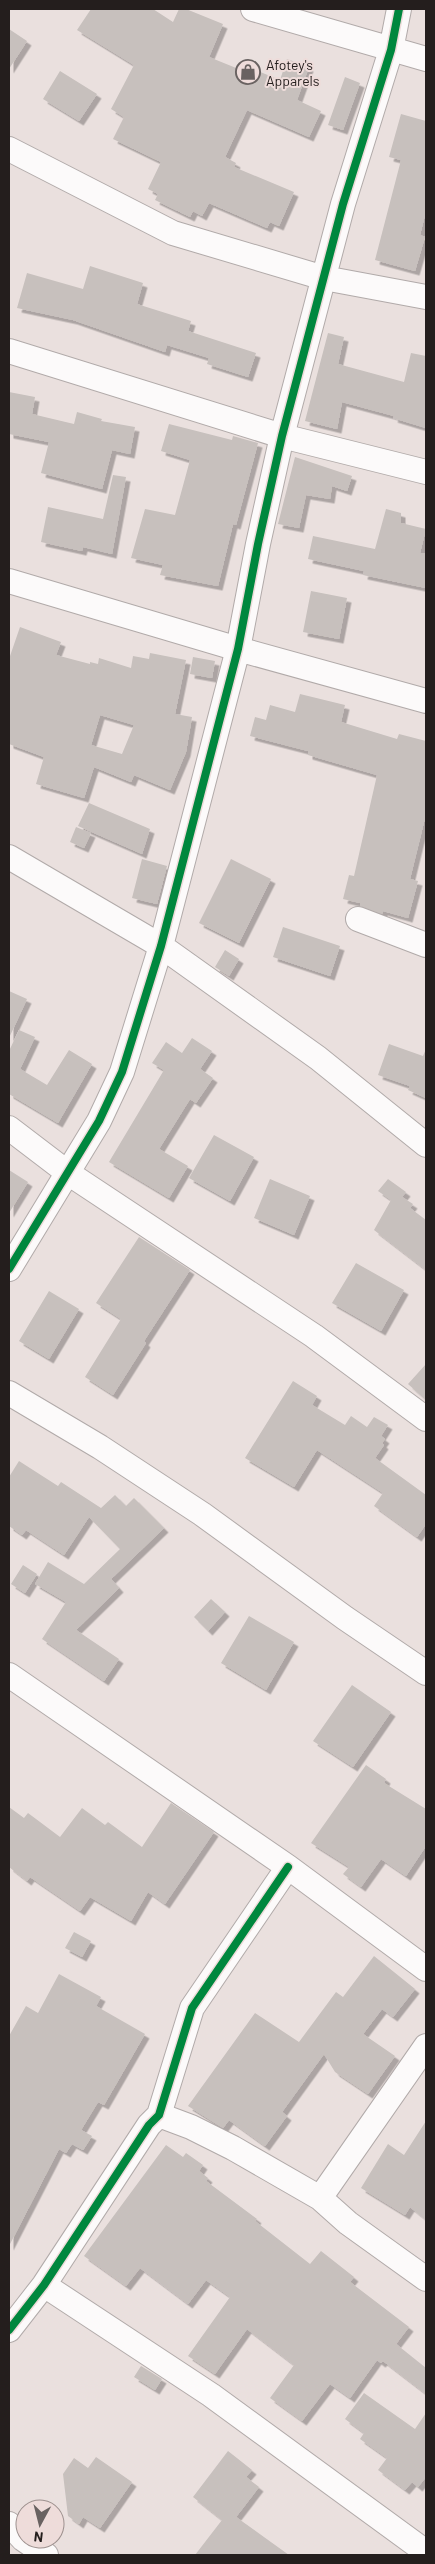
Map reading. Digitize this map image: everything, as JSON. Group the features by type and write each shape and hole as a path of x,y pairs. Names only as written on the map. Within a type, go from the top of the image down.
{"street":[{"path":"253,9 426,59"},
{"path":"9,1269 99,1121 122,1072 161,946 238,649 258,544 282,436 343,204 391,50 399,9"},
{"path":"9,149 173,233 324,278 426,297"},
{"path":"9,351 282,436 426,472"},
{"path":"9,581 238,649 426,701"},
{"path":"9,858 161,946 318,1058 426,1145"},
{"path":"358,918 426,945"},
{"path":"9,1128 68,1173 314,1336 426,1419"},
{"path":"9,1393 100,1448 202,1514 345,1618 426,1673"},
{"path":"9,1675 288,1867 426,1970"},
{"path":"9,2330 44,2285 149,2125 159,2115 192,2008 288,1867"},
{"path":"320,2198 426,2046"},
{"path":"159,2115 224,2144 320,2198 348,2223 426,2279"},
{"path":"44,2285 211,2395 426,2552"},
{"path":"9,2524 23,2539 46,2555"}],"building":[{"path":"91,9 153,9 173,22 179,9 186,9 223,24 209,57 246,72 248,67 280,80 287,59 309,67 297,100 321,111 309,137 247,110 225,157 236,163 234,167 294,192 279,226 270,222 267,228 209,203 202,216 193,211 190,217 155,200 158,194 148,189 161,162 113,139 124,117 111,109 134,65 77,30"},
{"path":"9,29 27,41 9,69"},
{"path":"60,71 97,94 79,121 43,99"},
{"path":"345,77 360,83 343,130 328,125"},
{"path":"401,114 426,121 426,211 420,235 425,237 415,271 375,260 401,160 389,157"},
{"path":"90,266 143,283 137,304 191,321 188,331 256,353 248,377 207,364 209,358 167,345 165,352 73,320 17,308 27,273 83,289"},
{"path":"328,333 344,337 338,364 404,382 411,353 426,356 426,428 393,418 394,416 342,402 337,429 305,421"},
{"path":"9,392 35,397 32,414 74,424 77,412 102,419 101,421 135,427 130,454 112,450 102,489 41,473 49,442 9,434"},
{"path":"169,424 232,440 233,436 258,443 236,525 233,524 218,586 160,575 163,565 131,558 145,509 175,515 190,460 161,451"},
{"path":"295,457 352,476 347,491 332,486 330,499 306,495 299,528 278,524"},
{"path":"113,475 126,477 112,554 83,547 82,551 41,542 48,507 103,519"},
{"path":"386,509 401,513 401,523 426,529 420,553 426,553 426,588 363,575 364,571 308,559 313,536 375,549"},
{"path":"311,591 347,598 339,639 303,632"},
{"path":"20,627 61,642 56,655 90,664 90,662 98,664 99,658 131,668 133,656 149,659 150,653 186,660 175,714 192,717 186,752 170,790 134,775 131,782 94,767 84,798 36,784 44,757 9,744 9,659","holes":["100,715 134,725 122,754 91,745"]},
{"path":"193,657 215,661 212,678 190,674"},
{"path":"300,694 345,705 341,722 397,739 399,734 426,741 426,814 410,879 418,881 408,918 383,911 382,914 360,906 360,903 343,899 349,875 354,876 377,775 308,755 308,751 250,736 255,717 266,720 270,705 295,712"},
{"path":"89,803 150,829 142,854 78,826"},
{"path":"76,827 91,833 84,848 70,842"},
{"path":"142,859 167,866 157,904 132,898"},
{"path":"231,859 271,879 239,943 199,923"},
{"path":"283,927 340,946 330,976 273,957"},
{"path":"225,950 239,959 229,976 215,967"},
{"path":"9,991 27,999 9,1038"},
{"path":"19,1030 35,1037 20,1069 47,1085 69,1050 92,1064 58,1123 9,1094 9,1051"},
{"path":"192,1038 212,1051 200,1069 213,1078 196,1103 190,1099 159,1149 188,1166 169,1198 109,1162 164,1070 152,1063 166,1042 182,1053"},
{"path":"389,1044 423,1056 426,1049 426,1098 408,1090 410,1086 378,1075"},
{"path":"214,1135 254,1157 230,1201 189,1178"},
{"path":"9,1170 28,1182 9,1213"},
{"path":"270,1179 310,1196 294,1235 254,1218"},
{"path":"388,1179 406,1192 402,1197 413,1204 410,1208 426,1220 426,1270 374,1230 391,1200 378,1191"},
{"path":"139,1237 190,1270 144,1341 146,1343 113,1395 85,1377 121,1319 96,1303"},
{"path":"356,1263 404,1290 381,1331 332,1303"},
{"path":"49,1291 79,1309 49,1359 19,1341"},
{"path":"426,1364 426,1400 408,1384"},
{"path":"293,1381 317,1396 312,1405 345,1425 351,1416 367,1427 374,1417 388,1425 381,1436 385,1439 382,1443 384,1445 375,1458 426,1495 426,1524 417,1537 374,1506 383,1493 317,1450 294,1487 245,1458"},
{"path":"19,1461 58,1486 61,1482 101,1508 115,1495 126,1506 134,1498 164,1528 111,1579 119,1588 76,1630 119,1659 104,1681 42,1639 66,1602 35,1584 48,1562 84,1584 120,1549 89,1517 64,1555 26,1530 22,1535 9,1526 9,1477"},
{"path":"23,1565 37,1574 25,1593 11,1584"},
{"path":"211,1599 225,1612 208,1631 194,1617"},
{"path":"249,1616 294,1642 266,1690 221,1663"},
{"path":"352,1685 391,1712 353,1767 313,1741"},
{"path":"366,1765 386,1779 384,1783 426,1809 426,1846 406,1876 381,1859 361,1887 343,1874 349,1867 311,1843"},
{"path":"171,1803 214,1832 165,1904 148,1892 131,1921 90,1897 80,1911 30,1877 27,1881 9,1867 9,1807 24,1818 28,1813 60,1837 82,1808 105,1825 108,1822 142,1847"},
{"path":"74,1932 91,1941 82,1957 65,1948"},
{"path":"374,1956 415,1989 393,2017 382,2009 363,2034 395,2056 368,2094 335,2072 324,2054 282,2112 287,2116 265,2146 229,2120 223,2128 188,2106 255,2013 299,2042 336,1992 343,1997"},
{"path":"59,1974 101,1997 96,2006 145,2034 104,2105 98,2102 81,2130 92,2136 83,2150 72,2144 66,2153 59,2149 9,2246 9,2036 26,2006 38,2013"},
{"path":"426,2121 426,2220 410,2207 405,2215 361,2188 388,2144 404,2155"},
{"path":"166,2145 183,2157 186,2153 203,2165 199,2171 208,2178 206,2181 257,2219 255,2221 310,2264 321,2251 354,2277 350,2282 409,2327 396,2344 426,2368 426,2394 383,2361 381,2363 377,2360 350,2398 330,2384 302,2421 270,2398 294,2365 247,2329 215,2374 188,2356 230,2297 206,2280 188,2304 140,2268 126,2286 84,2256"},
{"path":"141,2366 162,2379 155,2390 134,2377"},
{"path":"364,2393 415,2429 426,2413 426,2477 418,2487 412,2482 405,2490 378,2470 387,2458 360,2439 364,2433 345,2419"},
{"path":"228,2451 252,2470 246,2477 259,2487 236,2517 289,2555 195,2555 222,2520 193,2497"},
{"path":"96,2457 132,2482 100,2528 83,2517 79,2524 68,2516 63,2474 74,2458 88,2468"}],"cycle path":[{"path":"9,1269 99,1121 122,1072 161,946 238,649 258,544 282,436 343,204 391,50 399,9"},
{"path":"9,2330 44,2285 149,2125 159,2115 192,2008 288,1867"}],"place":[{"name":"Afotey's Apparels","path":"248,72"}]}
